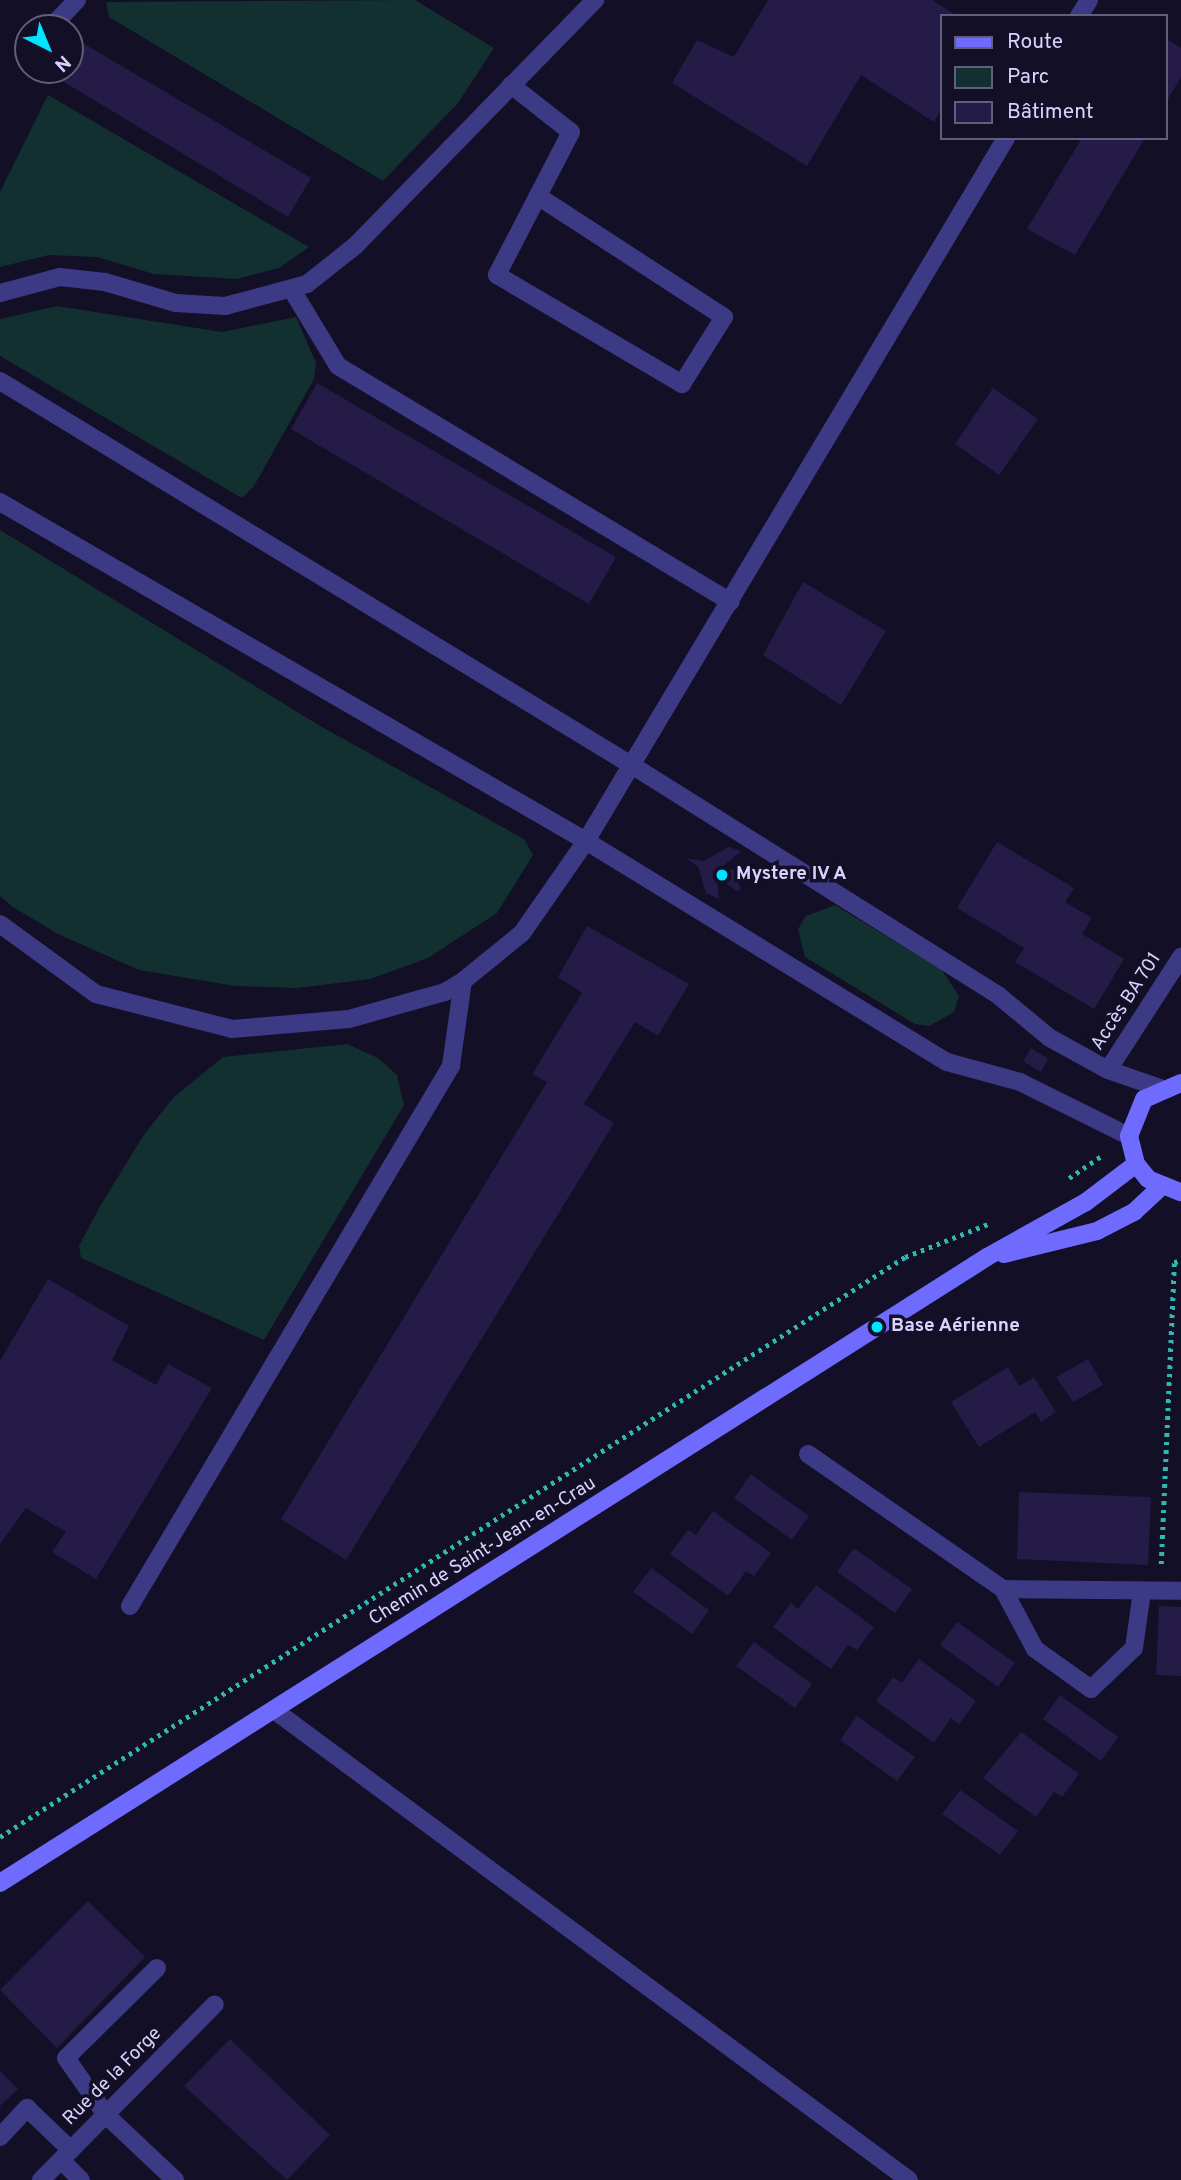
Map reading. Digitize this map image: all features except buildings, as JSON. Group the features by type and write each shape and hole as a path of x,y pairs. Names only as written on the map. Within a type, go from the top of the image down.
{"street":[{"path":"64,14 77,0"},
{"path":"0,293 60,276 105,282 176,303 225,306 307,284 355,246 595,0"},
{"path":"511,85 571,132 538,196 498,275 682,384 724,317 538,196"},
{"path":"0,924 96,994 232,1029 349,1018 444,992 463,981 522,933 586,841 1005,140"},
{"path":"292,290 338,366 730,602"},
{"path":"0,380 633,766 999,996 1050,1038 1108,1070 1160,1088"},
{"path":"0,502 586,841 947,1062 1020,1082 1129,1136"},
{"name":"Accès BA 701","path":"1108,1070 1181,957"},
{"path":"130,1606 451,1066 463,981"},
{"path":"1181,1083 1160,1088 1144,1099 1129,1136 1136,1164 1160,1188 1181,1192"},
{"name":"Chemin de Saint-Jean-en-Crau","path":"0,1883 987,1257 1077,1208 1136,1164"},
{"path":"987,1257 1058,1245 1097,1231 1134,1212 1160,1188"},
{"path":"808,1454 1003,1589 1035,1649 1091,1689 1134,1647 1149,1591"},
{"path":"1003,1589 1181,1591"},
{"path":"274,1710 909,2180"},
{"path":"157,1968 66,2058 106,2115 175,2180"},
{"name":"Rue de la Forge","path":"41,2180 215,2004"},
{"path":"0,2137 27,2108 66,2155 81,2180"}],"path":[{"path":"0,1837 905,1257 995,1221"},
{"path":"1149,1591 1160,1569 1174,1262 1181,1261"}],"green space":[{"path":"415,0 494,48 458,103 383,181 109,17 106,2"},
{"path":"48,95 309,247 279,268 236,279 154,274 97,257 49,255 0,267 0,192"},
{"path":"57,306 222,332 296,317 316,363 314,379 254,486 242,498 0,356 0,319"},
{"path":"0,530 322,727 524,839 533,855 497,913 428,958 370,979 297,988 235,986 139,970 58,934 13,907 0,896"},
{"path":"835,905 942,970 959,996 954,1012 929,1026 915,1024 805,957 798,929 806,916"},
{"path":"347,1044 378,1058 397,1075 404,1105 264,1340 81,1258 79,1246 143,1136 173,1098 223,1057"}],"place":[{"name":"Mystere IV A","path":"722,875"},
{"name":"Base Aérienne","path":"877,1327"}]}
